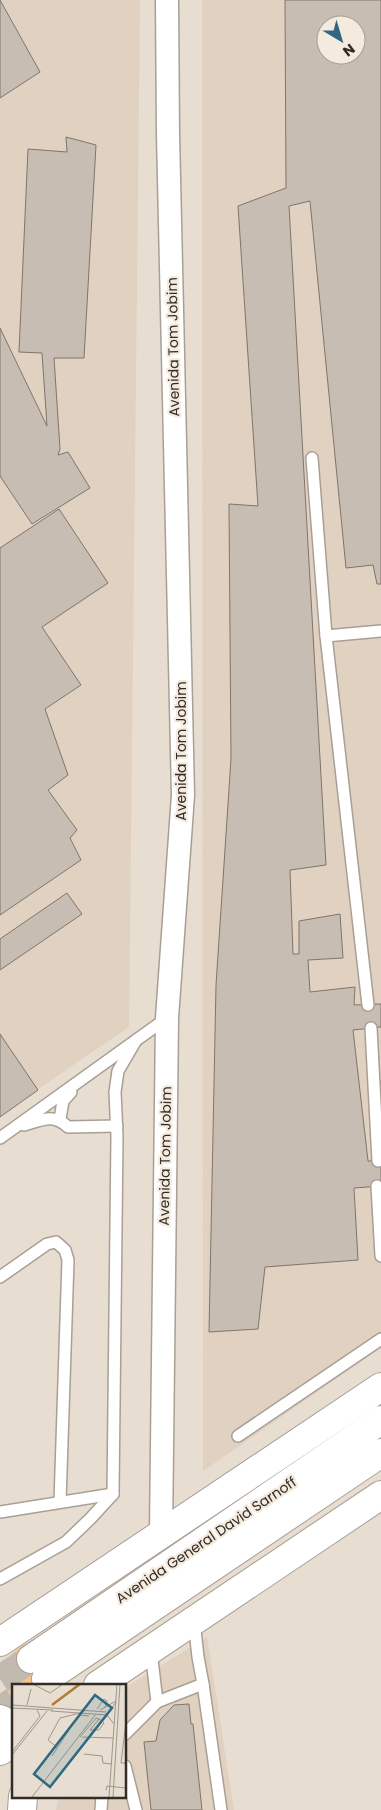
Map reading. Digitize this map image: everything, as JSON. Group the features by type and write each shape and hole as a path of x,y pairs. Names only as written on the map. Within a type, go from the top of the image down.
{"main road":[{"path":"0,1642 381,1387"},
{"name":"Avenida General David Sarnoff","path":"381,1420 38,1669 381,1453"},
{"path":"99,1684 381,1495"},
{"path":"0,1719 12,1725"},
{"path":"0,1751 12,1743"}],"street":[{"name":"Avenida Tom Jobim","path":"161,1533 167,1018 183,795 168,144 167,0"}],"lane":[{"path":"312,458 326,636 368,1005"},
{"path":"326,636 381,631"},
{"path":"0,1138 167,1018"},
{"path":"371,1028 378,1161"},
{"path":"0,1579 66,1542 113,1494 117,1126 115,1092 118,1071 135,1042"},
{"path":"60,1119 62,1101 78,1083"},
{"path":"16,1127 48,1118 60,1119 68,1127 117,1126"},
{"path":"378,1186 381,1256"},
{"path":"0,1277 47,1244 56,1242 65,1250 68,1260 60,1502"},
{"path":"238,1436 381,1339"},
{"path":"0,1512 113,1494"},
{"path":"194,1620 221,1810"},
{"path":"150,1650 157,1702"},
{"path":"126,1733 157,1702 204,1684"},
{"path":"126,1770 136,1810"}],"shaded area":[{"path":"0,0 140,0 129,1027 0,1115"},
{"path":"202,0 381,0 381,1348 203,1471"},
{"path":"207,1637 234,1810 56,1810 59,1798 126,1798 126,1687"},
{"path":"26,1643 55,1684 12,1684 12,1696 6,1685 6,1664 12,1654"}],"building":[{"path":"0,0 40,72 0,98"},
{"path":"285,0 381,0 381,584 377,584 373,565 346,568 310,201 289,206 326,865 290,870 293,954 299,954 299,921 340,914 343,958 308,960 310,992 355,987 354,1005 381,1004 381,1027 353,1030 368,1161 381,1161 381,1186 354,1188 358,1260 265,1267 258,1329 209,1332 216,985 231,759 229,504 258,506 238,206 286,188"},
{"path":"66,137 96,145 84,358 54,358 60,449 58,455 68,452 90,488 32,524 0,476 0,328 47,426 42,353 19,352 28,149 67,152"},
{"path":"59,509 108,583 42,627 81,685 45,709 68,775 48,790 77,830 70,838 81,860 0,915 0,548"},
{"path":"67,893 82,914 0,970 0,939"},
{"path":"0,1034 38,1090 0,1117"},
{"path":"189,1704 191,1724 193,1724 202,1810 151,1810 144,1742 156,1741 160,1720 174,1705"}],"tunnel":[{"path":"0,1679 31,1659"},
{"path":"0,1710 12,1702"}]}
